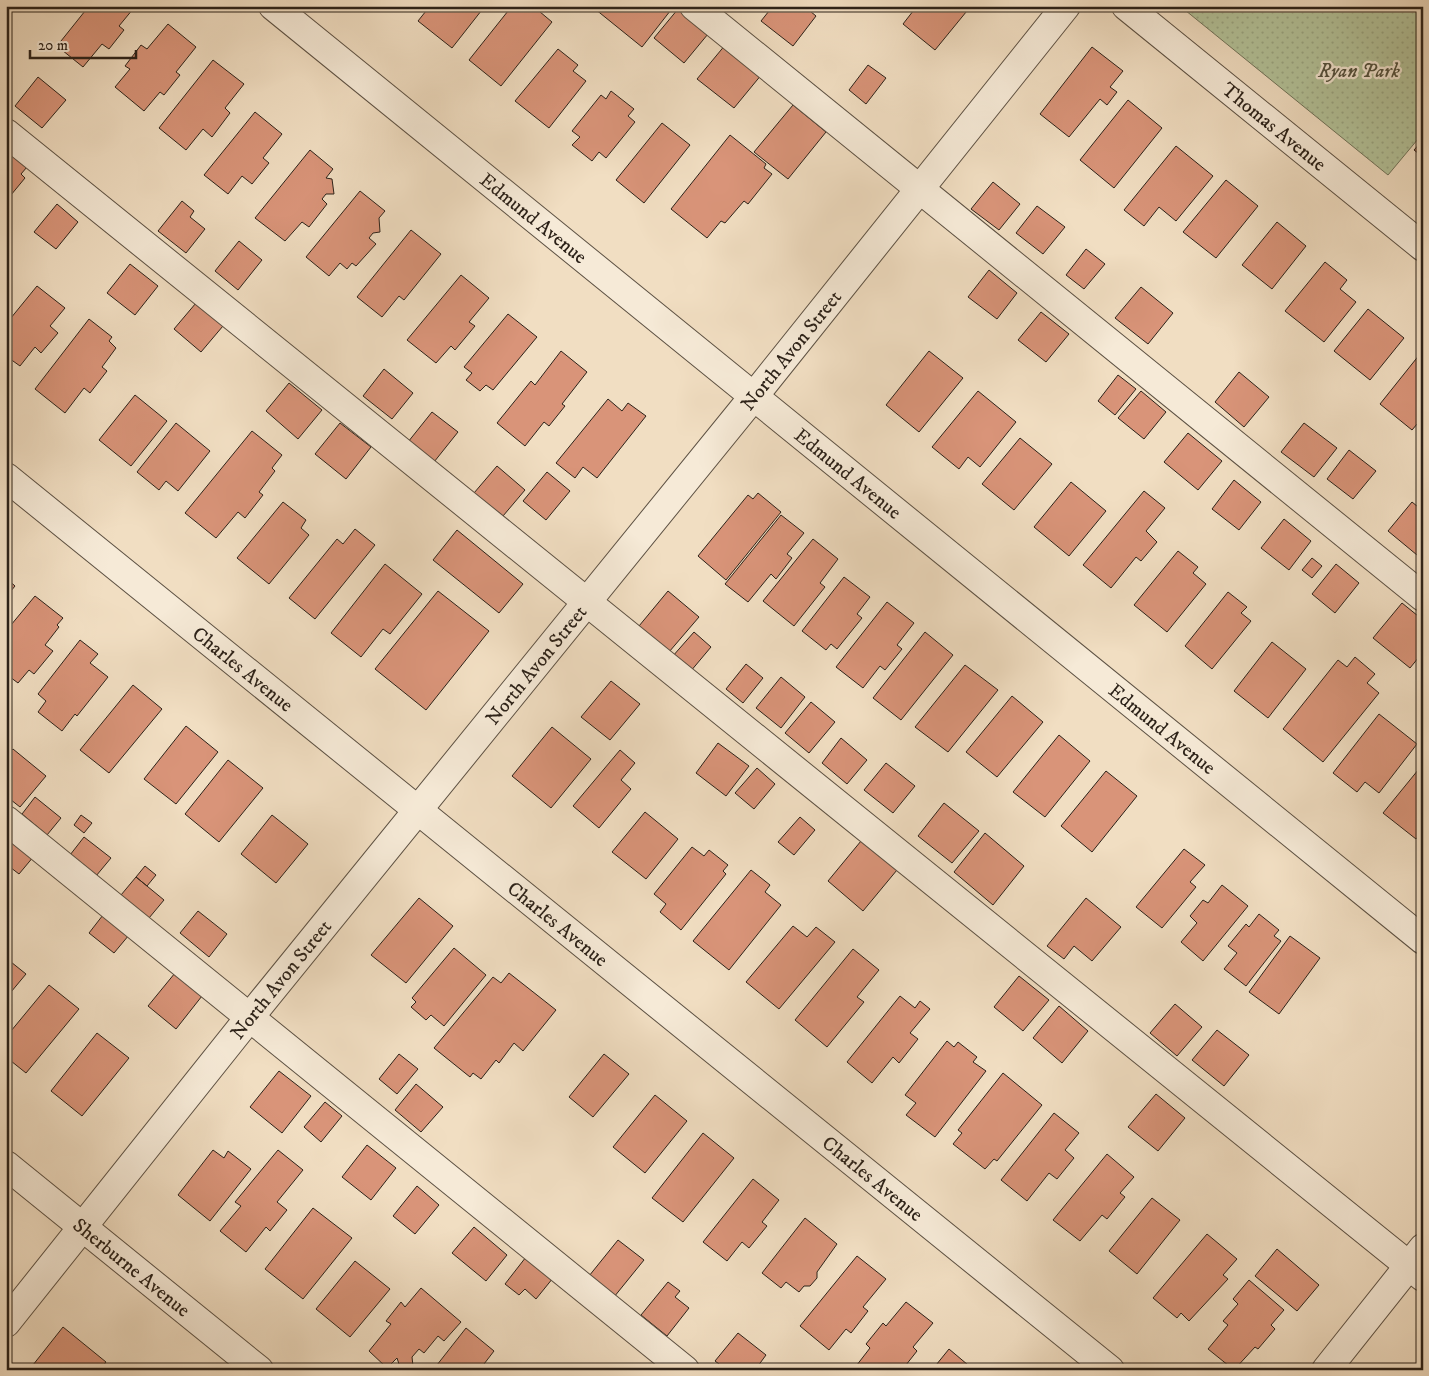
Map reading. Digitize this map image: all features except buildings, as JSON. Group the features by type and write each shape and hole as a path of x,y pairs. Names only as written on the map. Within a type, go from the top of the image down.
{"street":[{"name":"Edmund Avenue","path":"273,6 1423,940"},
{"path":"694,6 1423,597"},
{"name":"North Avon Street","path":"6,1324 249,1018 754,396 1066,6"},
{"name":"Thomas Avenue","path":"1126,6 1423,247"},
{"path":"6,133 586,603 1418,1264 1326,1370"},
{"name":"Charles Avenue","path":"6,477 1110,1370"},
{"path":"6,820 685,1370"},
{"name":"Sherburne Avenue","path":"6,1165 259,1370"}],"green space":[{"name":"Ryan Park","path":"1180,6 1423,6 1423,133 1388,175"}]}
